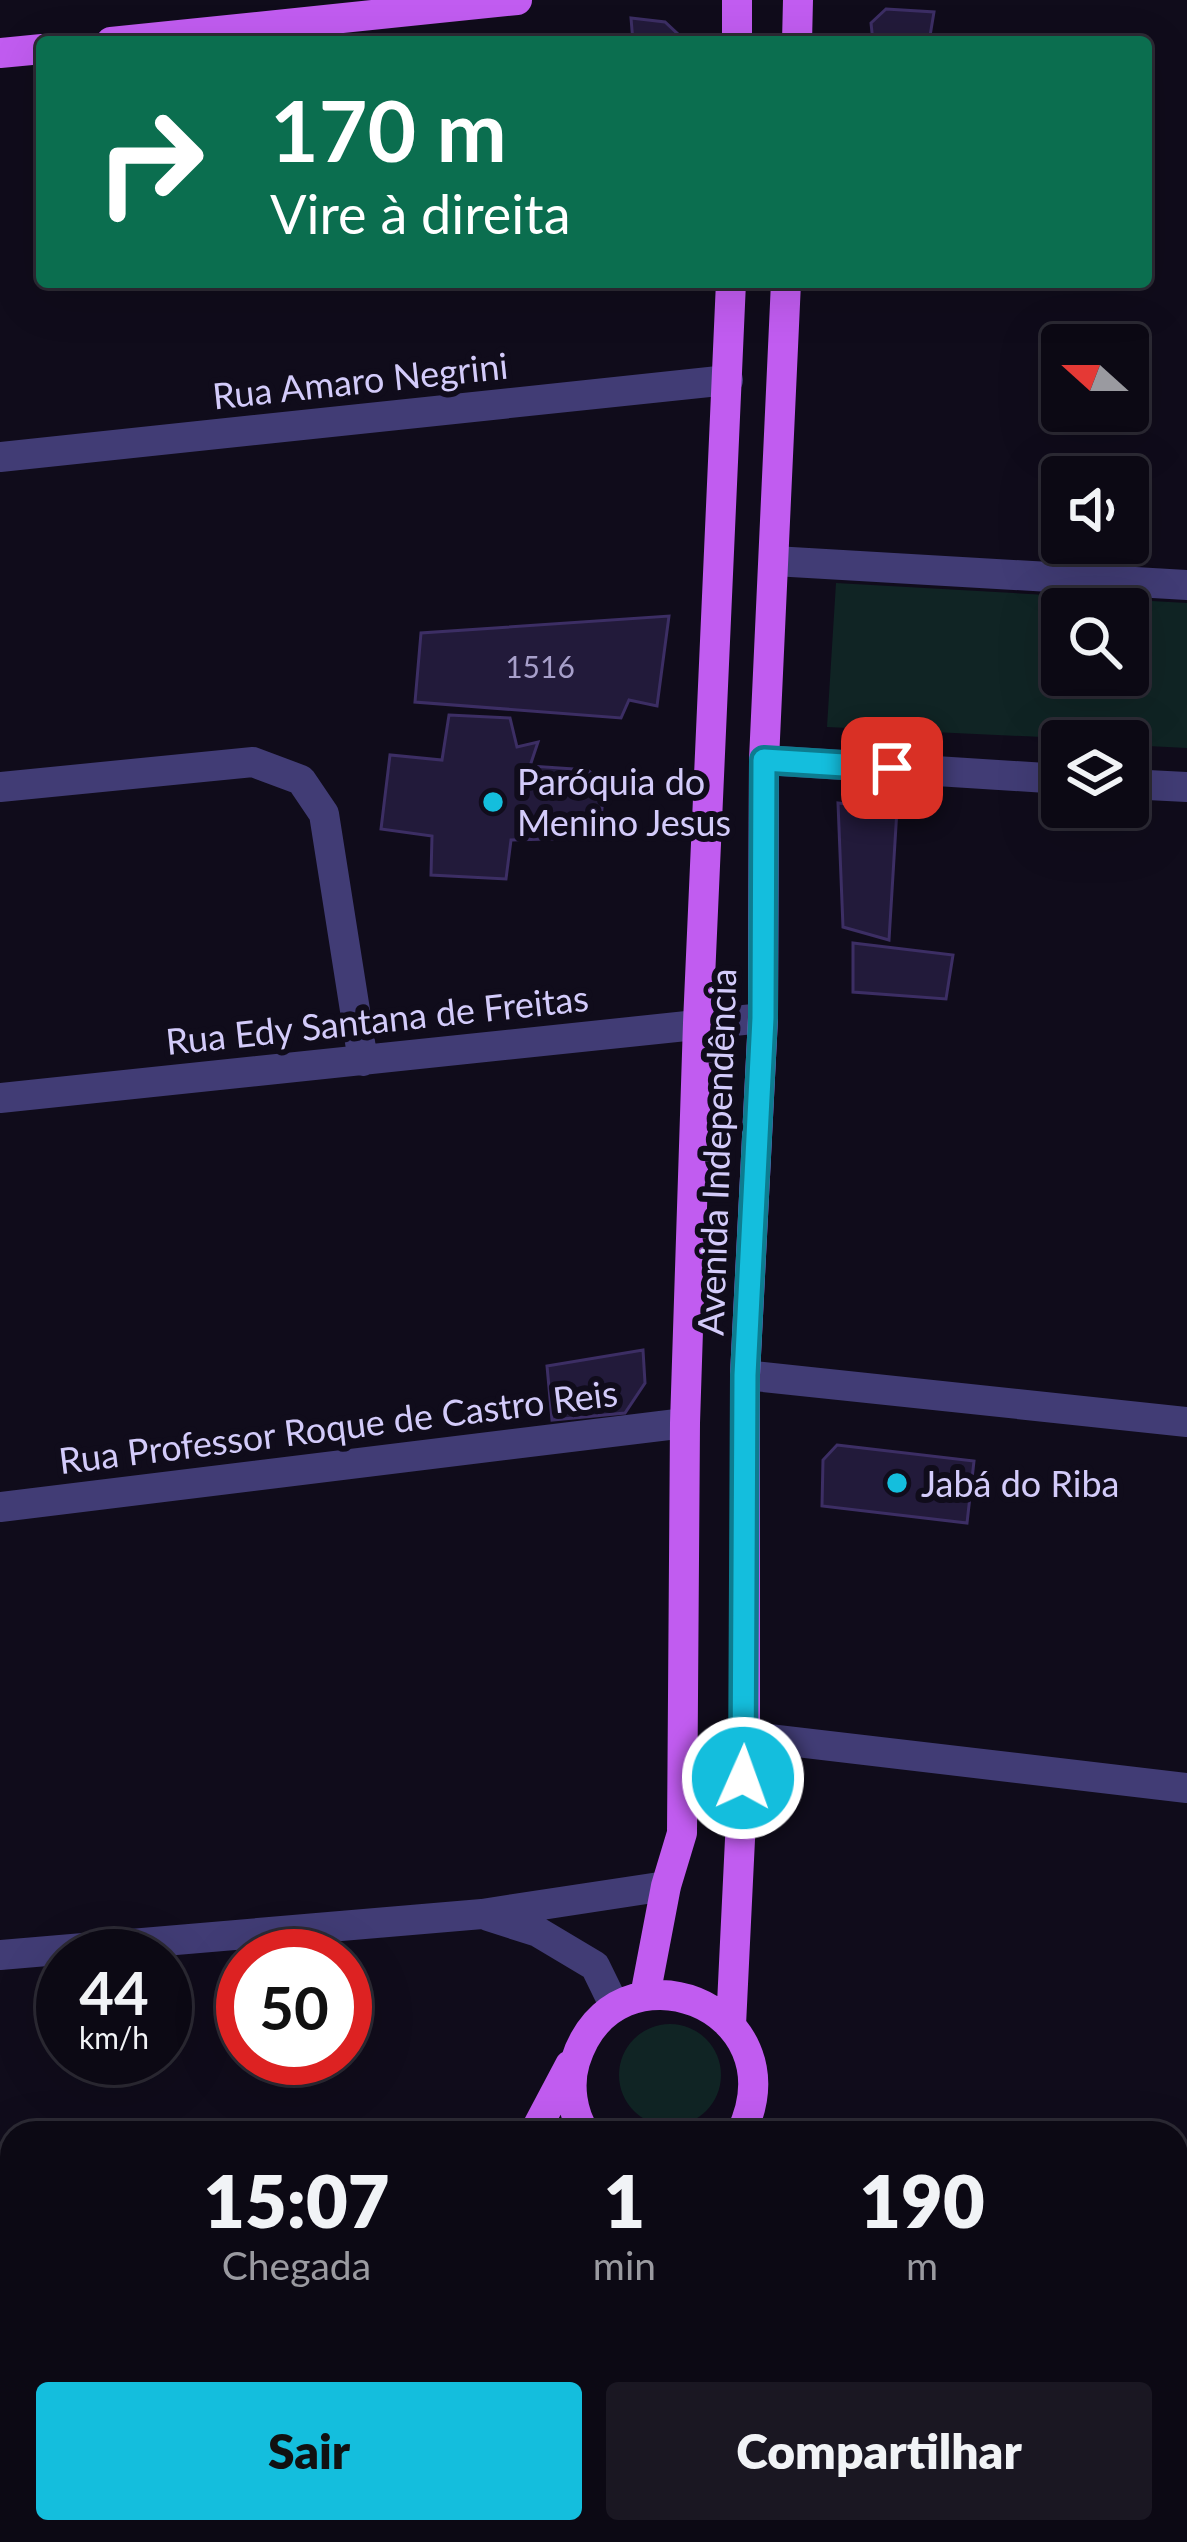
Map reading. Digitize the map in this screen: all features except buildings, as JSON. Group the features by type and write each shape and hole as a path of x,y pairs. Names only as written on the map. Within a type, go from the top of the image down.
{"main road":[{"path":"169,36 517,0"},
{"path":"737,0 737,36"},
{"path":"796,36 798,0"},
{"path":"0,53 36,50"},
{"name":"Avenida Independência","path":"645,1996 666,1886 682,1833 685,1423 731,288"},
{"name":"Avenida Independência","path":"731,2025 746,1736 745,1375 763,1018 764,760 786,288"},
{"path":"540,2121 596,2023 615,2007 645,1996 676,1995 706,2005 731,2025 752,2066 754,2090 746,2121"},
{"path":"580,2121 571,2098 572,2070 581,2044"}],"street":[{"name":"Rua Amaro Negrini","path":"0,457 728,380"},
{"path":"774,561 1187,585"},
{"path":"764,760 1041,778"},
{"path":"0,787 253,762 301,780 324,814 363,1060"},
{"path":"1149,785 1187,787"},
{"name":"Rua Edy Santana de Freitas","path":"0,1098 763,1018"},
{"path":"745,1375 1187,1422"},
{"name":"Rua Professor Roque de Castro Reis","path":"0,1507 685,1423"},
{"path":"746,1736 1187,1788"},
{"path":"0,1955 482,1914 666,1886"},
{"path":"482,1914 538,1933 595,1966 615,2007"}],"green space":[{"path":"836,583 1041,595 1041,696 1149,696 1149,601 1187,603 1187,748 1149,746 1149,720 1041,720 1041,737 827,727"},
{"path":"660,2025 680,2025 698,2033 712,2047 720,2065 717,2094 706,2111 691,2121 649,2121 634,2111 620,2085 620,2065 628,2047 642,2033"}],"place":[{"name":"Paróquia do Menino Jesus","path":"493,802"},
{"name":"Jabá do Riba","path":"897,1483"}],"route":[{"path":"743,1778 745,1375 763,1018 764,760 892,768"}]}
